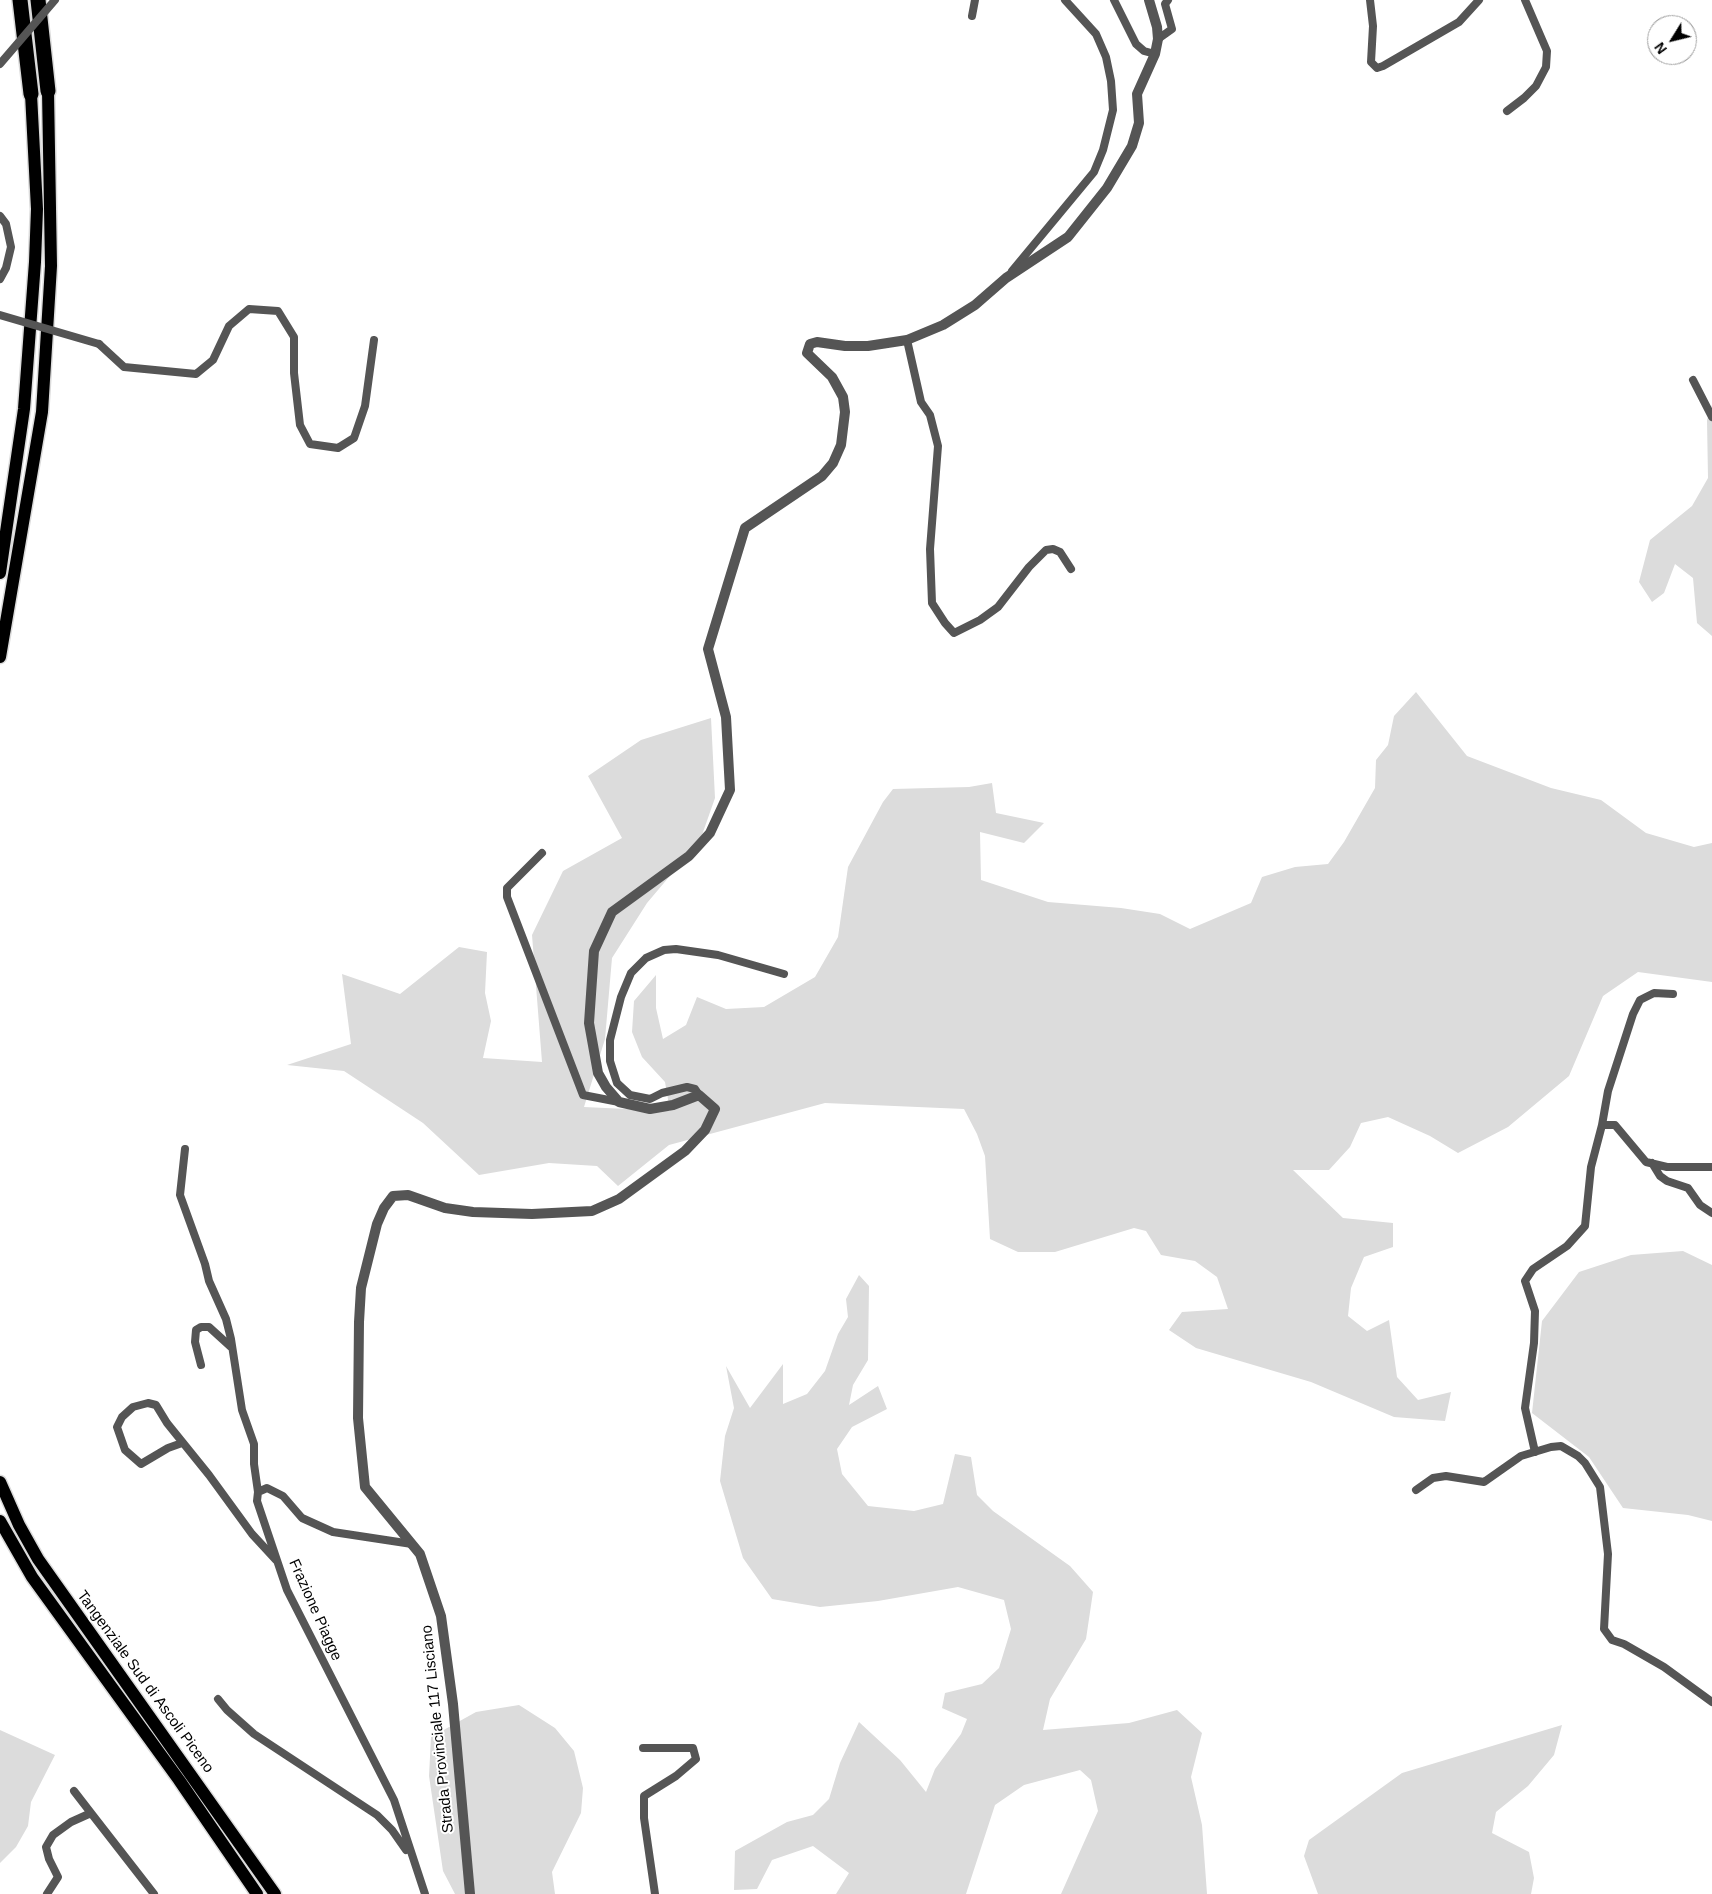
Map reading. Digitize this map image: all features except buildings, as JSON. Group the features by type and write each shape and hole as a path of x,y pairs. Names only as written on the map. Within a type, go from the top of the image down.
{"highway":[{"path":"0,573 24,409 37,209 31,94 20,0"},
{"path":"0,657 42,412 50,266 48,91 38,0"},
{"name":"Tangenziale Sud di Ascoli Piceno","path":"0,1482 19,1525 38,1559 275,1894"},
{"name":"Tangenziale Sud di Ascoli Piceno","path":"0,1521 32,1577 179,1780 257,1894"}],"street":[{"path":"0,64 55,0"},
{"path":"972,16 975,0"},
{"path":"1006,278 1094,172 1104,150 1113,110 1111,81 1106,58 1096,34 1065,0"},
{"path":"1114,0 1136,44 1144,51 1156,54"},
{"path":"620,1102 606,1087 598,1073 589,1023 594,951 612,912 689,856 710,833 730,790 726,717 708,649 745,528 822,476 834,463 841,445 845,412 843,397 832,377 806,353 810,344 817,342 845,346 907,340 943,325 975,305 1006,278 1068,237 1107,188 1132,146 1139,123 1137,94 1156,54 1158,39 1158,26 1149,0"},
{"path":"1158,39 1172,29 1165,4 1168,0"},
{"path":"1370,0 1373,26 1371,62 1377,68 1459,22 1480,0"},
{"path":"1507,111 1536,86 1546,67 1547,51 1526,0"},
{"path":"0,216 6,224 11,248 6,268 0,279"},
{"path":"0,315 99,344 124,367 196,374 213,360 230,326 249,309 278,311 294,337 294,373 300,425 310,444 338,448 354,438 365,406 374,340"},
{"path":"907,340 922,402 930,415 938,446 930,549 932,603 945,623 954,633 980,620 998,607 1029,567 1046,550 1053,549 1060,552 1071,569"},
{"path":"1693,380 1712,417"},
{"path":"542,853 508,888 507,897 583,1094 650,1109 673,1105 699,1095 695,1089 687,1087 662,1093 650,1099 630,1095 617,1083 610,1061 610,1040 621,997 631,974 646,958 664,950 676,949 718,955 784,974"},
{"path":"1535,1452 1525,1408 1534,1343 1535,1311 1525,1281 1532,1269 1567,1246 1585,1226 1592,1167 1608,1091 1633,1014 1640,1000 1654,994 1673,994"},
{"name":"Strada Provinciale 117 Lisciano","path":"470,1894 453,1704 441,1616 420,1554 365,1487 358,1418 361,1288 368,1255 384,1208 393,1196 408,1196 445,1208 473,1212 532,1214 592,1211 619,1199 686,1151 705,1130 715,1109 699,1095"},
{"path":"1602,1125 1615,1125 1646,1162 1667,1167 1712,1167"},
{"name":"Frazione Piagge","path":"184,1149 184,1168 180,1195 205,1264 209,1281 226,1319 242,1410 254,1444 257,1501 288,1590 309,1636 394,1800 424,1894"},
{"path":"1652,1163 1660,1176 1667,1181 1688,1188 1700,1205 1712,1213"},
{"path":"201,1365 195,1342 196,1330 201,1327 209,1327 232,1347"},
{"path":"182,1443 168,1448 141,1464 125,1450 117,1427 122,1417 134,1407 148,1403 156,1405 182,1443 209,1475 252,1534 278,1563"},
{"path":"1416,1490 1433,1478 1446,1476 1484,1482 1521,1456 1561,1446 1568,1449 1585,1462 1600,1487 1608,1554 1604,1629 1612,1640 1624,1644 1664,1667 1712,1702"},
{"path":"258,1492 266,1488 283,1496 302,1518 334,1532 412,1544"},
{"path":"218,1699 227,1710 254,1734 377,1815 403,1843 419,1876"},
{"path":"643,1748 693,1748 696,1759 676,1776 644,1796 644,1818 654,1894"},
{"path":"74,1792 154,1894"},
{"path":"47,1894 58,1877 49,1859 46,1847 53,1835 71,1822 91,1813"}],"shaded area":[{"path":"1712,405 1712,636 1697,623 1693,578 1675,564 1664,593 1652,602 1639,582 1650,540 1692,506 1708,478 1707,420"},
{"path":"1416,692 1467,756 1551,788 1601,800 1646,833 1694,847 1712,843 1712,982 1638,972 1603,996 1569,1076 1508,1127 1458,1153 1430,1136 1388,1117 1361,1123 1350,1147 1329,1170 1293,1170 1343,1218 1393,1223 1393,1247 1364,1257 1351,1288 1348,1316 1367,1331 1389,1320 1397,1377 1418,1400 1451,1392 1445,1421 1394,1417 1311,1382 1196,1348 1169,1330 1182,1312 1228,1309 1217,1277 1195,1261 1161,1255 1146,1231 1134,1228 1055,1252 1018,1252 990,1239 985,1156 977,1134 964,1109 825,1103 669,1145 618,1186 597,1166 549,1163 479,1175 423,1123 344,1071 287,1065 351,1044 342,974 400,994 459,947 487,952 485,993 491,1021 483,1058 542,1062 532,935 563,871 622,838 588,776 641,740 711,718 715,798 702,835 647,903 612,958 605,1039 584,1107 670,1111 665,1082 642,1057 632,1032 634,1001 656,975 656,1008 663,1039 686,1025 697,997 726,1009 764,1007 815,977 838,937 848,867 883,802 893,789 969,787 992,783 996,813 1044,823 1024,843 980,832 981,880 1048,902 1121,908 1160,914 1190,929 1251,903 1262,877 1295,867 1328,864 1344,842 1375,788 1376,760 1388,745 1394,716"},
{"path":"1683,1251 1712,1265 1712,1521 1688,1515 1623,1508 1589,1457 1532,1413 1542,1321 1579,1272 1631,1255"},
{"path":"859,1275 869,1286 868,1360 853,1385 849,1405 878,1386 887,1409 852,1427 837,1449 842,1474 868,1506 914,1511 943,1504 955,1454 971,1457 977,1495 993,1511 1070,1566 1093,1592 1086,1639 1050,1699 1043,1730 1129,1723 1177,1710 1202,1733 1191,1777 1202,1825 1207,1894 1061,1894 1098,1811 1091,1780 1080,1770 1024,1785 995,1805 966,1894 836,1894 849,1873 813,1846 772,1860 757,1889 734,1890 735,1851 787,1822 813,1815 829,1799 840,1763 859,1722 900,1760 926,1792 935,1769 961,1734 967,1719 942,1708 945,1693 982,1684 999,1668 1011,1629 1004,1600 958,1587 878,1601 820,1607 772,1599 743,1558 720,1481 725,1436 734,1408 726,1366 750,1408 783,1364 783,1404 807,1394 825,1371 838,1334 848,1317 846,1299"},
{"path":"519,1705 555,1728 574,1751 583,1788 581,1813 552,1872 555,1894 455,1894 443,1871 429,1776 431,1737 476,1712"},
{"path":"1562,1725 1554,1755 1528,1786 1496,1812 1492,1833 1529,1852 1534,1878 1531,1894 1318,1894 1304,1856 1309,1840 1402,1773"},
{"path":"0,1730 55,1755 31,1802 28,1826 16,1847 0,1863"}]}
